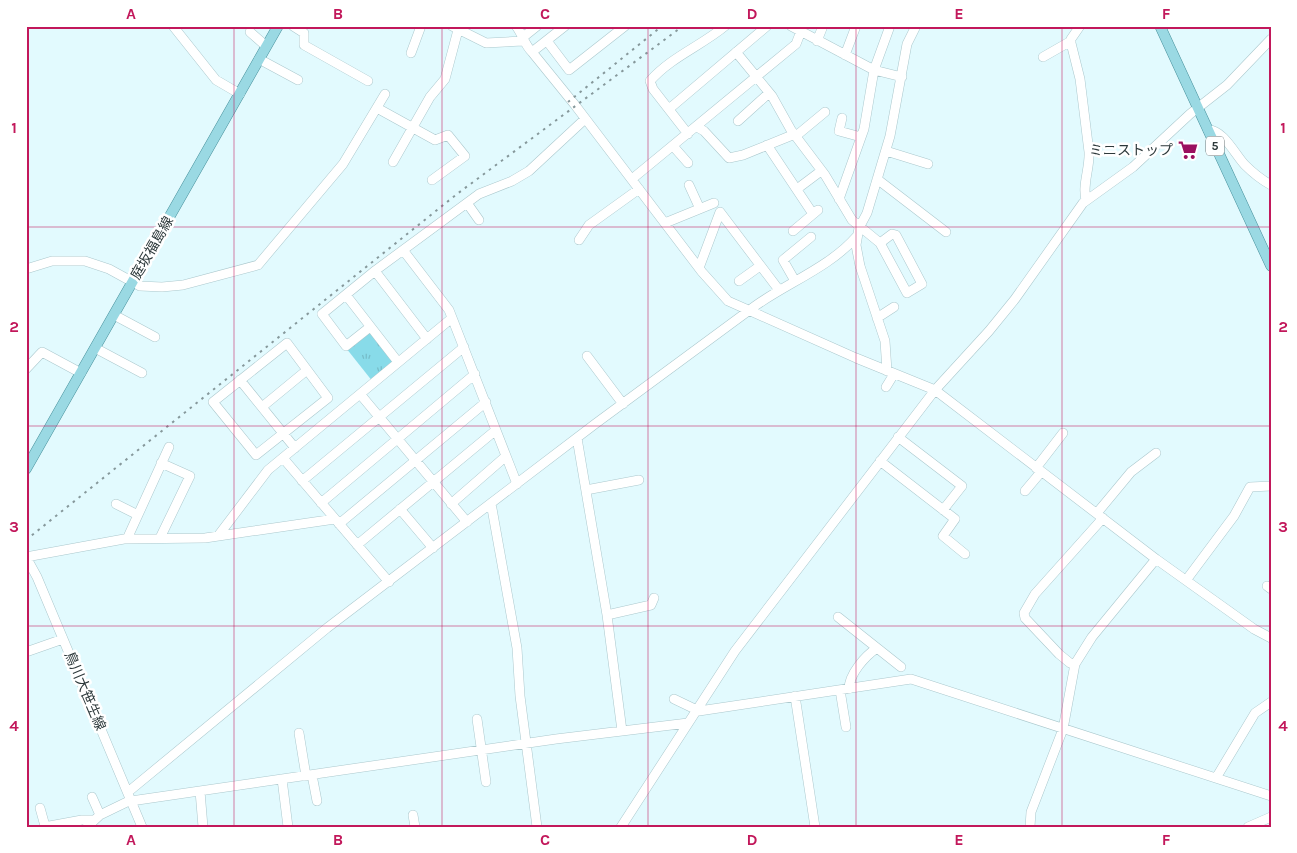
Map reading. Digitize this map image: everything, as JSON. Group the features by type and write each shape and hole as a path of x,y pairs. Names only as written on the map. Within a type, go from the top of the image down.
{"main road":[{"name":"庭坂福島線","path":"26,469 278,26"},
{"name":"5","path":"1160,26 1271,266"}],"street":[{"path":"173,26 216,80 240,94"},
{"path":"293,26 304,33 304,44 368,81"},
{"path":"412,53 420,26"},
{"path":"516,26 532,52 699,268 728,301 935,390 1156,558 1254,629 1271,638"},
{"path":"392,162 430,97 446,80 455,28 486,43 523,40 536,26"},
{"path":"532,52 565,26"},
{"path":"546,41 569,70 625,26"},
{"path":"688,134 650,81 690,48 710,38 725,26"},
{"path":"669,109 767,26"},
{"path":"791,26 802,29 817,41 874,70 902,77"},
{"path":"817,41 823,26"},
{"path":"845,55 856,26"},
{"path":"839,199 861,137 874,70 890,26"},
{"path":"40,808 44,826 93,821 130,797 327,628 577,438 750,310 778,290 835,257 858,232 867,213 886,151 907,44 916,26"},
{"path":"1043,57 1071,41 1080,26"},
{"path":"632,180 796,44 802,29"},
{"path":"250,32 266,46"},
{"path":"621,827 735,651 935,390 1010,306 1086,200 1133,167 1198,108 1227,85 1271,40"},
{"path":"1071,41 1083,94 1089,152 1090,165 1084,192 1086,200"},
{"path":"736,52 758,76 770,93 796,135 822,171 858,232 857,256 887,347 890,372 886,387"},
{"path":"259,59 298,80"},
{"path":"738,121 770,93"},
{"path":"26,269 52,261 85,262 109,269 132,282 146,286 183,285 258,265 343,164 384,94"},
{"path":"377,108 435,140 448,135 465,156 432,180"},
{"path":"697,127 704,131 729,158 743,155 796,135 825,112"},
{"path":"842,118 839,131 861,137"},
{"path":"370,326 346,346 322,314 375,271 479,194 512,181 529,171 585,119"},
{"path":"1208,130 1214,131 1221,136 1247,167 1271,186"},
{"path":"767,145 796,189 815,212 793,231"},
{"path":"673,146 688,162"},
{"path":"886,151 928,164"},
{"path":"796,189 822,171"},
{"path":"877,179 946,232"},
{"path":"689,184 700,209"},
{"path":"579,240 589,226 639,189"},
{"path":"467,203 479,220"},
{"path":"665,223 714,203"},
{"path":"699,268 720,212 778,290"},
{"path":"858,232 880,243 906,293 922,284 896,234 892,234 880,243"},
{"path":"795,281 783,260 811,237"},
{"path":"404,250 440,295 452,318 486,402 505,458 517,484"},
{"path":"739,281 760,266"},
{"path":"375,271 427,339"},
{"path":"346,295 398,362"},
{"path":"877,318 894,307"},
{"path":"114,315 155,337"},
{"path":"218,536 264,475 282,458 452,318"},
{"path":"287,343 328,398 256,455 212,402 240,380 287,343"},
{"path":"302,481 464,347"},
{"path":"95,348 142,373"},
{"path":"26,369 40,352 81,373"},
{"path":"587,356 623,404"},
{"path":"262,407 308,370"},
{"path":"321,503 475,374"},
{"path":"240,380 294,448"},
{"path":"360,394 467,522"},
{"path":"26,557 127,538 205,538 337,522 486,402"},
{"path":"356,545 496,430"},
{"path":"1025,491 1063,433"},
{"path":"898,437 962,486 943,510"},
{"path":"577,438 607,615 622,731"},
{"path":"127,538 169,447"},
{"path":"1076,664 1070,663 1059,654 1025,618 1024,613 1035,594 1100,515 1131,472 1156,453"},
{"path":"282,458 389,582"},
{"path":"451,504 505,458"},
{"path":"880,461 955,519 943,536 964,554"},
{"path":"160,538 190,476 161,463"},
{"path":"586,490 639,480"},
{"path":"1187,579 1234,516 1250,487 1271,486"},
{"path":"491,503 517,648 526,744 537,827"},
{"path":"116,504 138,515"},
{"path":"400,510 433,548"},
{"name":"鳥川大笹生線","path":"26,557 37,577 142,827"},
{"path":"1030,827 1031,812 1063,728 1076,664 1092,637 1156,558"},
{"path":"607,615 651,605 654,598"},
{"path":"838,617 901,667"},
{"path":"26,652 63,639"},
{"path":"846,727 844,690 857,670 877,648"},
{"path":"674,699 696,711 911,679 1271,796"},
{"path":"795,696 815,827"},
{"path":"1216,778 1255,713 1271,702"},
{"path":"477,719 486,782"},
{"path":"130,797 200,791 481,750 688,723"},
{"path":"299,733 317,801"},
{"path":"282,779 288,827"},
{"path":"200,791 203,827"},
{"path":"92,797 93,821"},
{"path":"413,815 414,827"},
{"path":"1248,827 1271,817"}],"green space":[{"path":"370,329 396,362 373,382 346,348"}],"railway":[{"path":"568,102 662,26"},
{"path":"26,540 457,194 683,26"}],"place":[{"name":"ミニストップ","path":"1188,150"}]}
